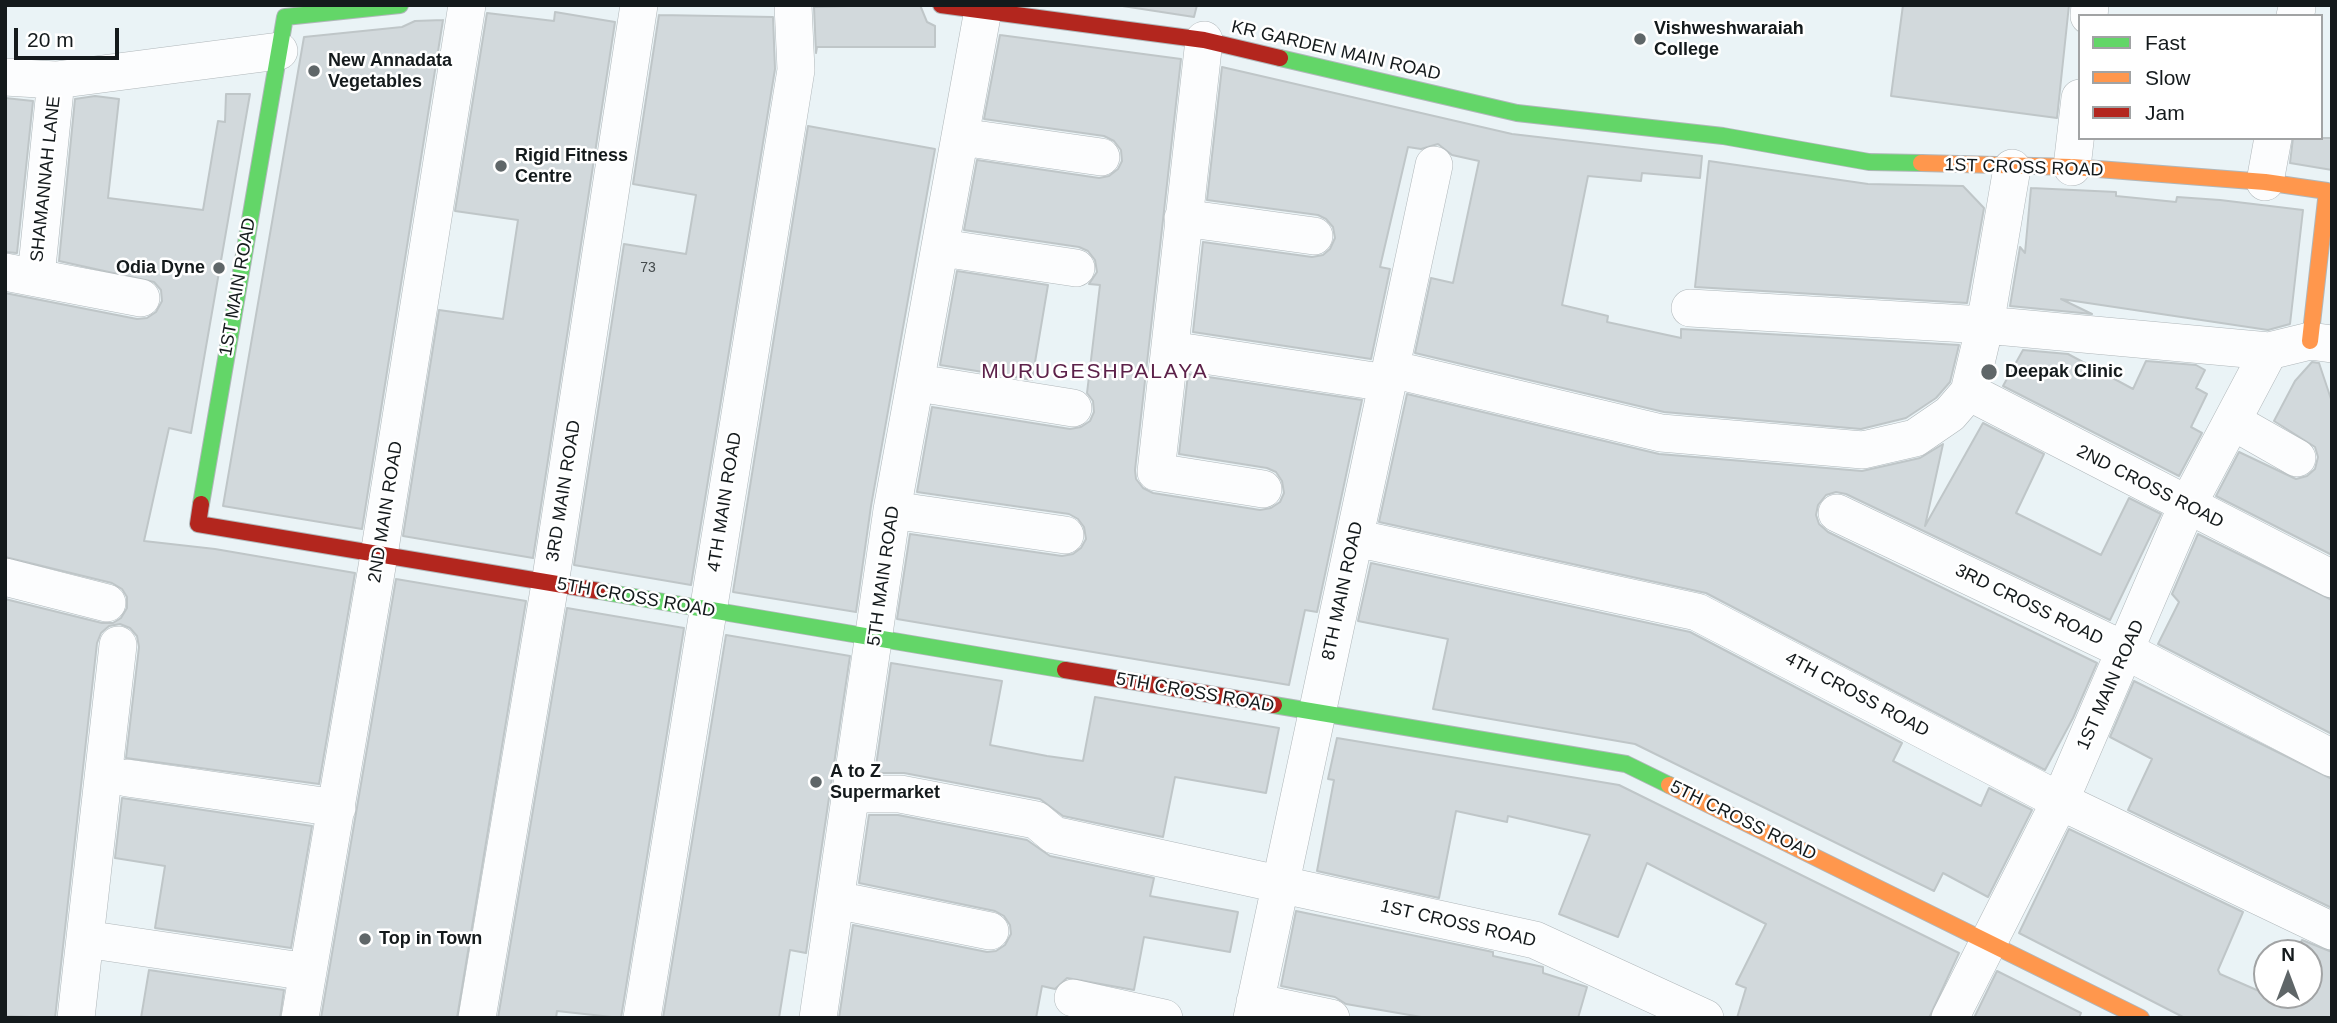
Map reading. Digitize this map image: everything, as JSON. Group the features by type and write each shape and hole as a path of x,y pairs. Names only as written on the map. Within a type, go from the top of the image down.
{"street":[{"path":"5,77 56,80 279,51 285,16 400,5"},
{"name":"2ND MAIN ROAD","path":"300,1018 379,555 467,5"},
{"name":"3RD MAIN ROAD","path":"477,1018 550,584 639,5"},
{"name":"4TH MAIN ROAD","path":"642,1018 796,70 793,5"},
{"name":"KR GARDEN MAIN ROAD","path":"941,5 1204,40 1517,113 1723,136"},
{"name":"5TH MAIN ROAD","path":"818,1018 850,794 876,639 892,510 918,383 983,10"},
{"path":"1204,40 1156,472 1263,489"},
{"name":"1ST MAIN ROAD","path":"198,524 279,51"},
{"name":"SHAMANNAH LANE","path":"21,274 56,80"},
{"path":"2072,167 2078,115"},
{"name":"1ST CROSS ROAD","path":"1723,136 1869,162 2012,168 2072,167 2265,182 2327,191 2321,342"},
{"path":"961,137 1101,157"},
{"path":"2265,182 2273,140"},
{"name":"8TH MAIN ROAD","path":"1254,1010 1434,165"},
{"path":"1171,350 1389,376 1661,433 1863,450 1915,438 1950,414 1969,392 1985,325 2012,168"},
{"path":"1183,218 1314,236"},
{"path":"942,248 1076,268"},
{"path":"21,274 141,298"},
{"path":"1690,308 1985,325 2269,351 2321,342"},
{"name":"1ST MAIN ROAD","path":"1950,1018 2060,801 2187,506 2269,351"},
{"path":"918,383 1073,408"},
{"name":"2ND CROSS ROAD","path":"1969,392 2332,579"},
{"path":"2232,421 2297,458"},
{"path":"892,510 1065,535"},
{"name":"3RD CROSS ROAD","path":"1837,513 2126,652 2332,758"},
{"name":"5TH CROSS ROAD","path":"198,524 1626,764 2141,1018"},
{"name":"4TH CROSS ROAD","path":"1354,538 1697,612 2060,801 2332,931"},
{"path":"5,577 107,603"},
{"path":"76,1018 118,645"},
{"path":"127,778 337,808"},
{"path":"850,794 900,794 1036,820 1054,835 1280,884"},
{"name":"1ST CROSS ROAD","path":"1280,884 1535,940 1705,1018"},
{"path":"836,900 990,931"},
{"path":"85,939 308,972"},
{"path":"1073,998 1164,1018"},
{"path":"1254,1010 1331,1018"}],"building":[{"path":"920,5 927,22 935,26 935,47 817,47 816,53 814,7"},
{"path":"1116,5 1197,5 1194,17"},
{"path":"1903,5 2069,5 2057,118 1891,96"},
{"path":"555,12 615,22 533,558 403,536 439,310 503,319 518,220 455,211 487,13 554,21"},
{"path":"659,15 773,17 775,69 691,585 574,565 624,244 686,254 696,195 633,184"},
{"path":"443,20 362,529 223,506 304,37 402,27 415,21"},
{"path":"1000,35 1181,59 1135,470 1136,479 1143,488 1153,493 1260,510 1271,508 1280,502 1284,493 1282,481 1276,472 1267,468 1179,454 1188,374 1362,400 1317,612 1305,610 1289,685 897,619 910,534 1062,556 1073,554 1081,548 1086,539 1084,527 1078,519 1069,514 917,492 932,407 1070,429 1081,427 1090,421 1094,412 1093,401 1087,393 1100,285 1089,284 1097,272 1095,260 1088,251 1079,247 964,230 977,160 1099,178 1109,176 1118,169 1122,161 1121,150 1114,141 1104,136 984,119"},
{"path":"1222,67 1512,134 1702,156 1700,178 1642,173 1641,181 1588,176 1562,305 1608,316 1607,322 1681,338 1681,329 1959,345 1950,382 1936,398 1906,418 1861,429 1664,412 1415,353 1431,278 1453,283 1479,161 1452,155 1438,144 1421,149 1408,147 1380,267 1390,269 1371,359 1193,332 1203,242 1312,257 1323,255 1330,249 1335,238 1333,227 1318,215 1207,200"},
{"path":"226,94 250,94 191,433 169,428 144,541 215,549 355,573 319,784 126,758 139,647 137,636 130,628 120,624 109,626 101,633 97,643 55,1018 5,1016 5,599 102,623 113,623 121,618 127,608 127,597 122,589 112,583 5,557 5,293 137,319 147,318 156,312 162,301 161,290 154,282 59,261 75,99 95,96 119,99 108,198 203,210 218,121 225,122"},
{"path":"5,98 33,101 17,253 5,252"},
{"path":"808,126 935,149 871,506 856,612 733,592"},
{"path":"2332,138 2332,170 2290,163 2293,140"},
{"path":"1709,161 1868,184 1963,186 1984,208 1967,303 1695,287"},
{"path":"2031,188 2116,192 2116,196 2176,202 2177,197 2220,200 2303,210 2290,324 2268,330 2061,299 2092,314 2010,306 2020,247 2025,253"},
{"path":"957,271 1048,285 1032,380 940,365"},
{"path":"2023,350 2068,354 2133,389 2146,361 2196,365 2205,370 2196,388 2207,394 2191,427 2202,433 2179,476 2003,386"},
{"path":"2312,362 2319,363 2332,402 2332,555 2216,496 2239,452 2296,479 2307,476 2315,469 2318,457 2315,447 2274,421 2295,381"},
{"path":"1407,394 1659,454 1862,471 1920,458 1943,444 1925,526 1983,423 2044,454 2016,513 2101,555 2129,498 2161,514 2110,620 1846,494 1836,492 1826,495 1818,505 1816,515 1819,524 1828,532 2097,663 2073,718 2045,770 1706,593 1379,522"},
{"path":"2198,534 2332,600 2332,734 2158,644 2179,602 2172,594"},
{"path":"1371,563 1690,632 1902,743 1893,761 1981,806 1989,788 2032,810 1988,897 1943,873 1934,891 1635,744 1433,709 1448,639 1358,621"},
{"path":"396,579 526,601 457,1018 321,1018"},
{"path":"567,608 684,628 621,1018 557,1011 556,1018 498,1018"},
{"path":"726,635 850,656 806,953 790,950 779,1018 663,1018"},
{"path":"891,663 1002,681 990,745 1047,756 1083,761 1095,697 1279,728 1266,793 1175,777 1163,837 1063,816 1040,799 904,773 875,773"},
{"path":"2134,681 2332,779 2332,908 2128,810 2152,759 2110,737"},
{"path":"1337,738 1619,785 1959,953 1929,1018 1737,1018 1746,988 1736,984 1766,924 1647,863 1618,937 1559,914 1590,835 1508,816 1507,822 1456,811 1439,898 1317,871 1334,780 1328,779"},
{"path":"122,798 312,826 291,948 155,928 165,866 115,858"},
{"path":"869,815 898,815 1027,840 1050,856 1154,878 1150,896 1238,912 1230,952 1144,937 1134,990 1067,978 1055,989 1042,986 1036,1018 839,1018 853,925 987,952 996,951 1005,945 1011,934 1010,925 1004,916 995,911 859,883"},
{"path":"2069,829 2243,912 2218,970 2220,974 2253,988 2253,1009 2323,1009 2323,948 2332,952 2332,1018 2185,1018 2019,933"},
{"path":"1296,911 1493,952 1493,956 1543,967 1543,973 1587,987 1578,1018 1427,1018 1346,1004 1335,997 1281,986"},
{"path":"149,970 284,990 280,1018 141,1018"},
{"path":"1997,971 2081,1013 2079,1018 1974,1018"}],"traffic: fast":[{"path":"201,504 285,17 400,5"},
{"path":"1280,58 1517,113 1723,136 1869,162 1921,163"},
{"path":"599,591 1065,670"},
{"path":"1274,705 1626,764 1669,785"}],"traffic: slow":[{"path":"1921,163 2072,167 2265,182 2327,191 2310,341"},
{"path":"1669,785 2141,1018"}],"traffic: jam":[{"path":"941,5 1204,40 1280,58"},
{"path":"201,504 198,524 599,591"},
{"path":"1065,670 1274,705"}],"place":[{"name":"Vishweshwaraiah College","path":"1640,39"},
{"name":"New Annadata Vegetables","path":"314,71"},
{"name":"Rigid Fitness Centre","path":"501,166"},
{"name":"Odia Dyne","path":"219,268"},
{"name":"Deepak Clinic","path":"1989,372"},
{"name":"A to Z Supermarket","path":"816,782"},
{"name":"Top in Town","path":"365,939"}],"district":[{"name":"MURUGESHPALAYA","path":"1095,372"}]}
